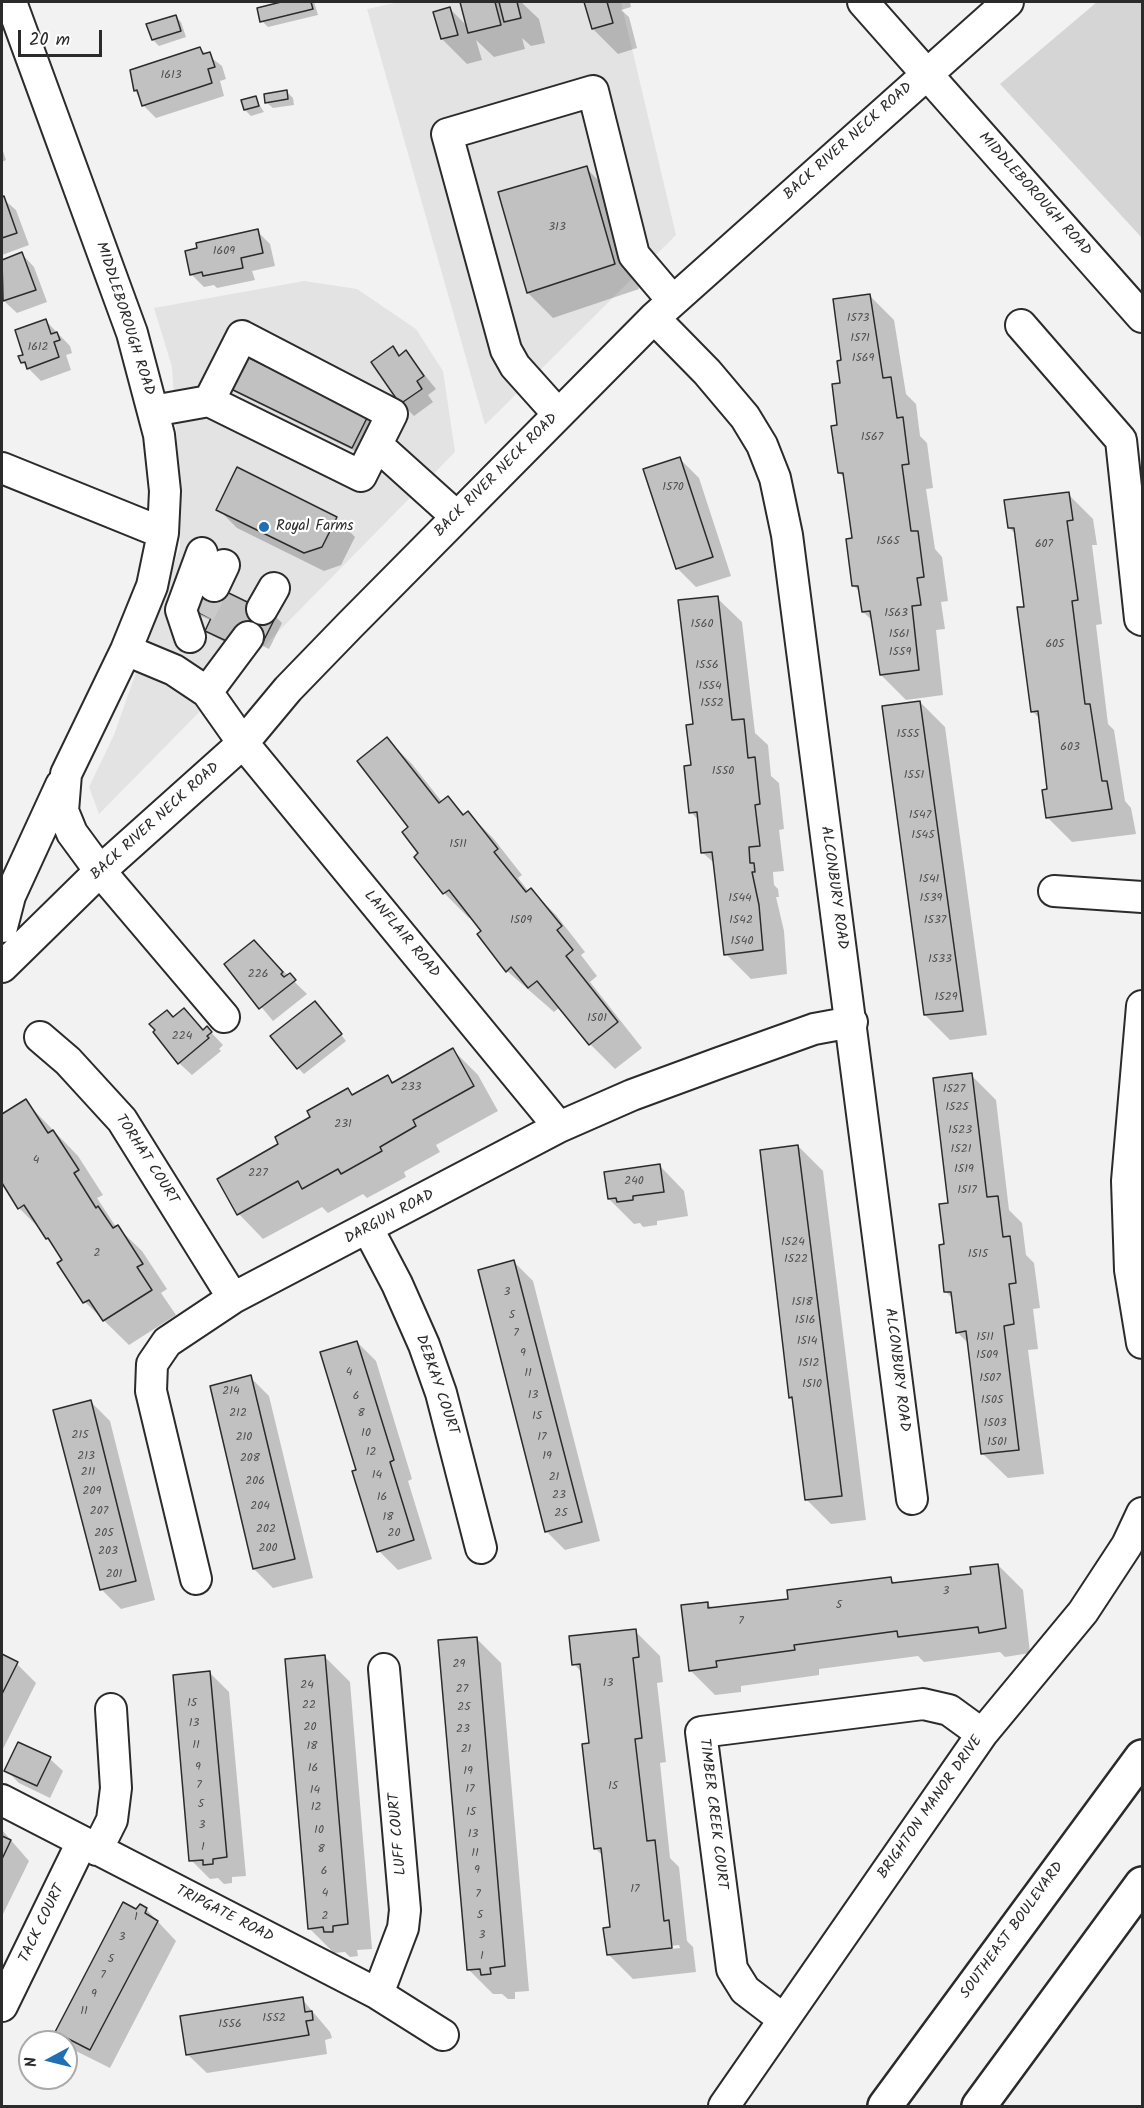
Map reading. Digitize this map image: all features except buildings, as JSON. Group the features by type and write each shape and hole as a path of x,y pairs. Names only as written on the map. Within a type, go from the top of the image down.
{"main road":[{"name":"SOUTHEAST BOULEVARD","path":"885,2106 1143,1757"},
{"path":"979,2106 1143,1884"}],"street":[{"name":"MIDDLEBOROUGH ROAD","path":"11,2 129,323 153,411 165,490 163,533 152,586 126,650 66,774 63,811 72,833 100,871 224,1017"},
{"name":"MIDDLEBOROUGH ROAD","path":"863,2 1143,317"},
{"name":"BACK RIVER NECK ROAD","path":"2,967 100,871 243,743 288,689 664,309 1008,2"},
{"name":"ALCONBURY ROAD","path":"558,414 515,366 506,350 447,134 593,91 634,255 664,309 746,417 762,445 775,478 787,535 852,1022 912,1499"},
{"path":"1021,325 1121,440 1140,620 1143,620"},
{"path":"153,411 209,401 361,476 392,414 242,336 209,401"},
{"path":"377,445 456,517"},
{"path":"2,468 163,533"},
{"path":"174,670 195,625 181,610 213,568"},
{"path":"126,650 174,670 207,692 248,638"},
{"name":"LANFLAIR ROAD","path":"207,692 243,743 559,1127"},
{"path":"2,927 10,896 66,774"},
{"path":"1054,891 1143,897"},
{"path":"1143,1006 1127,1181 1130,1270 1143,1343"},
{"name":"DARGUN ROAD","path":"196,1579 153,1408 152,1364 167,1342 233,1298 559,1127 632,1095 719,1063 814,1029 852,1022"},
{"name":"TORHAT COURT","path":"40,1037 68,1061 122,1120 233,1298"},
{"name":"DEBKAY COURT","path":"368,1229 397,1284 438,1383 481,1548"},
{"name":"BRIGHTON MANOR DRIVE","path":"724,2106 982,1734 1083,1612 1127,1545 1143,1514"},
{"name":"LUFF COURT","path":"378,1994 404,1928 405,1910 384,1669"},
{"name":"TIMBER CREEK COURT","path":"783,2019 745,1990 732,1969 701,1732 923,1704 949,1710 982,1734"},
{"name":"TACK COURT","path":"2,2006 90,1846 112,1820 116,1788 111,1709"},
{"name":"TRIPGATE ROAD","path":"2,1800 378,1994 443,2035"}],"shaded area":[{"path":"400,2 621,2 676,235 485,425 367,9"},
{"path":"1097,2 1142,2 1142,238 1000,84"},
{"path":"304,281 357,289 416,329 443,371 455,452 99,814 89,787 114,735 180,547 180,488 172,367 154,308"}],"tunnel":[{"path":"200,613 214,586"}],"place":[{"name":"Royal Farms","path":"264,527"}]}
